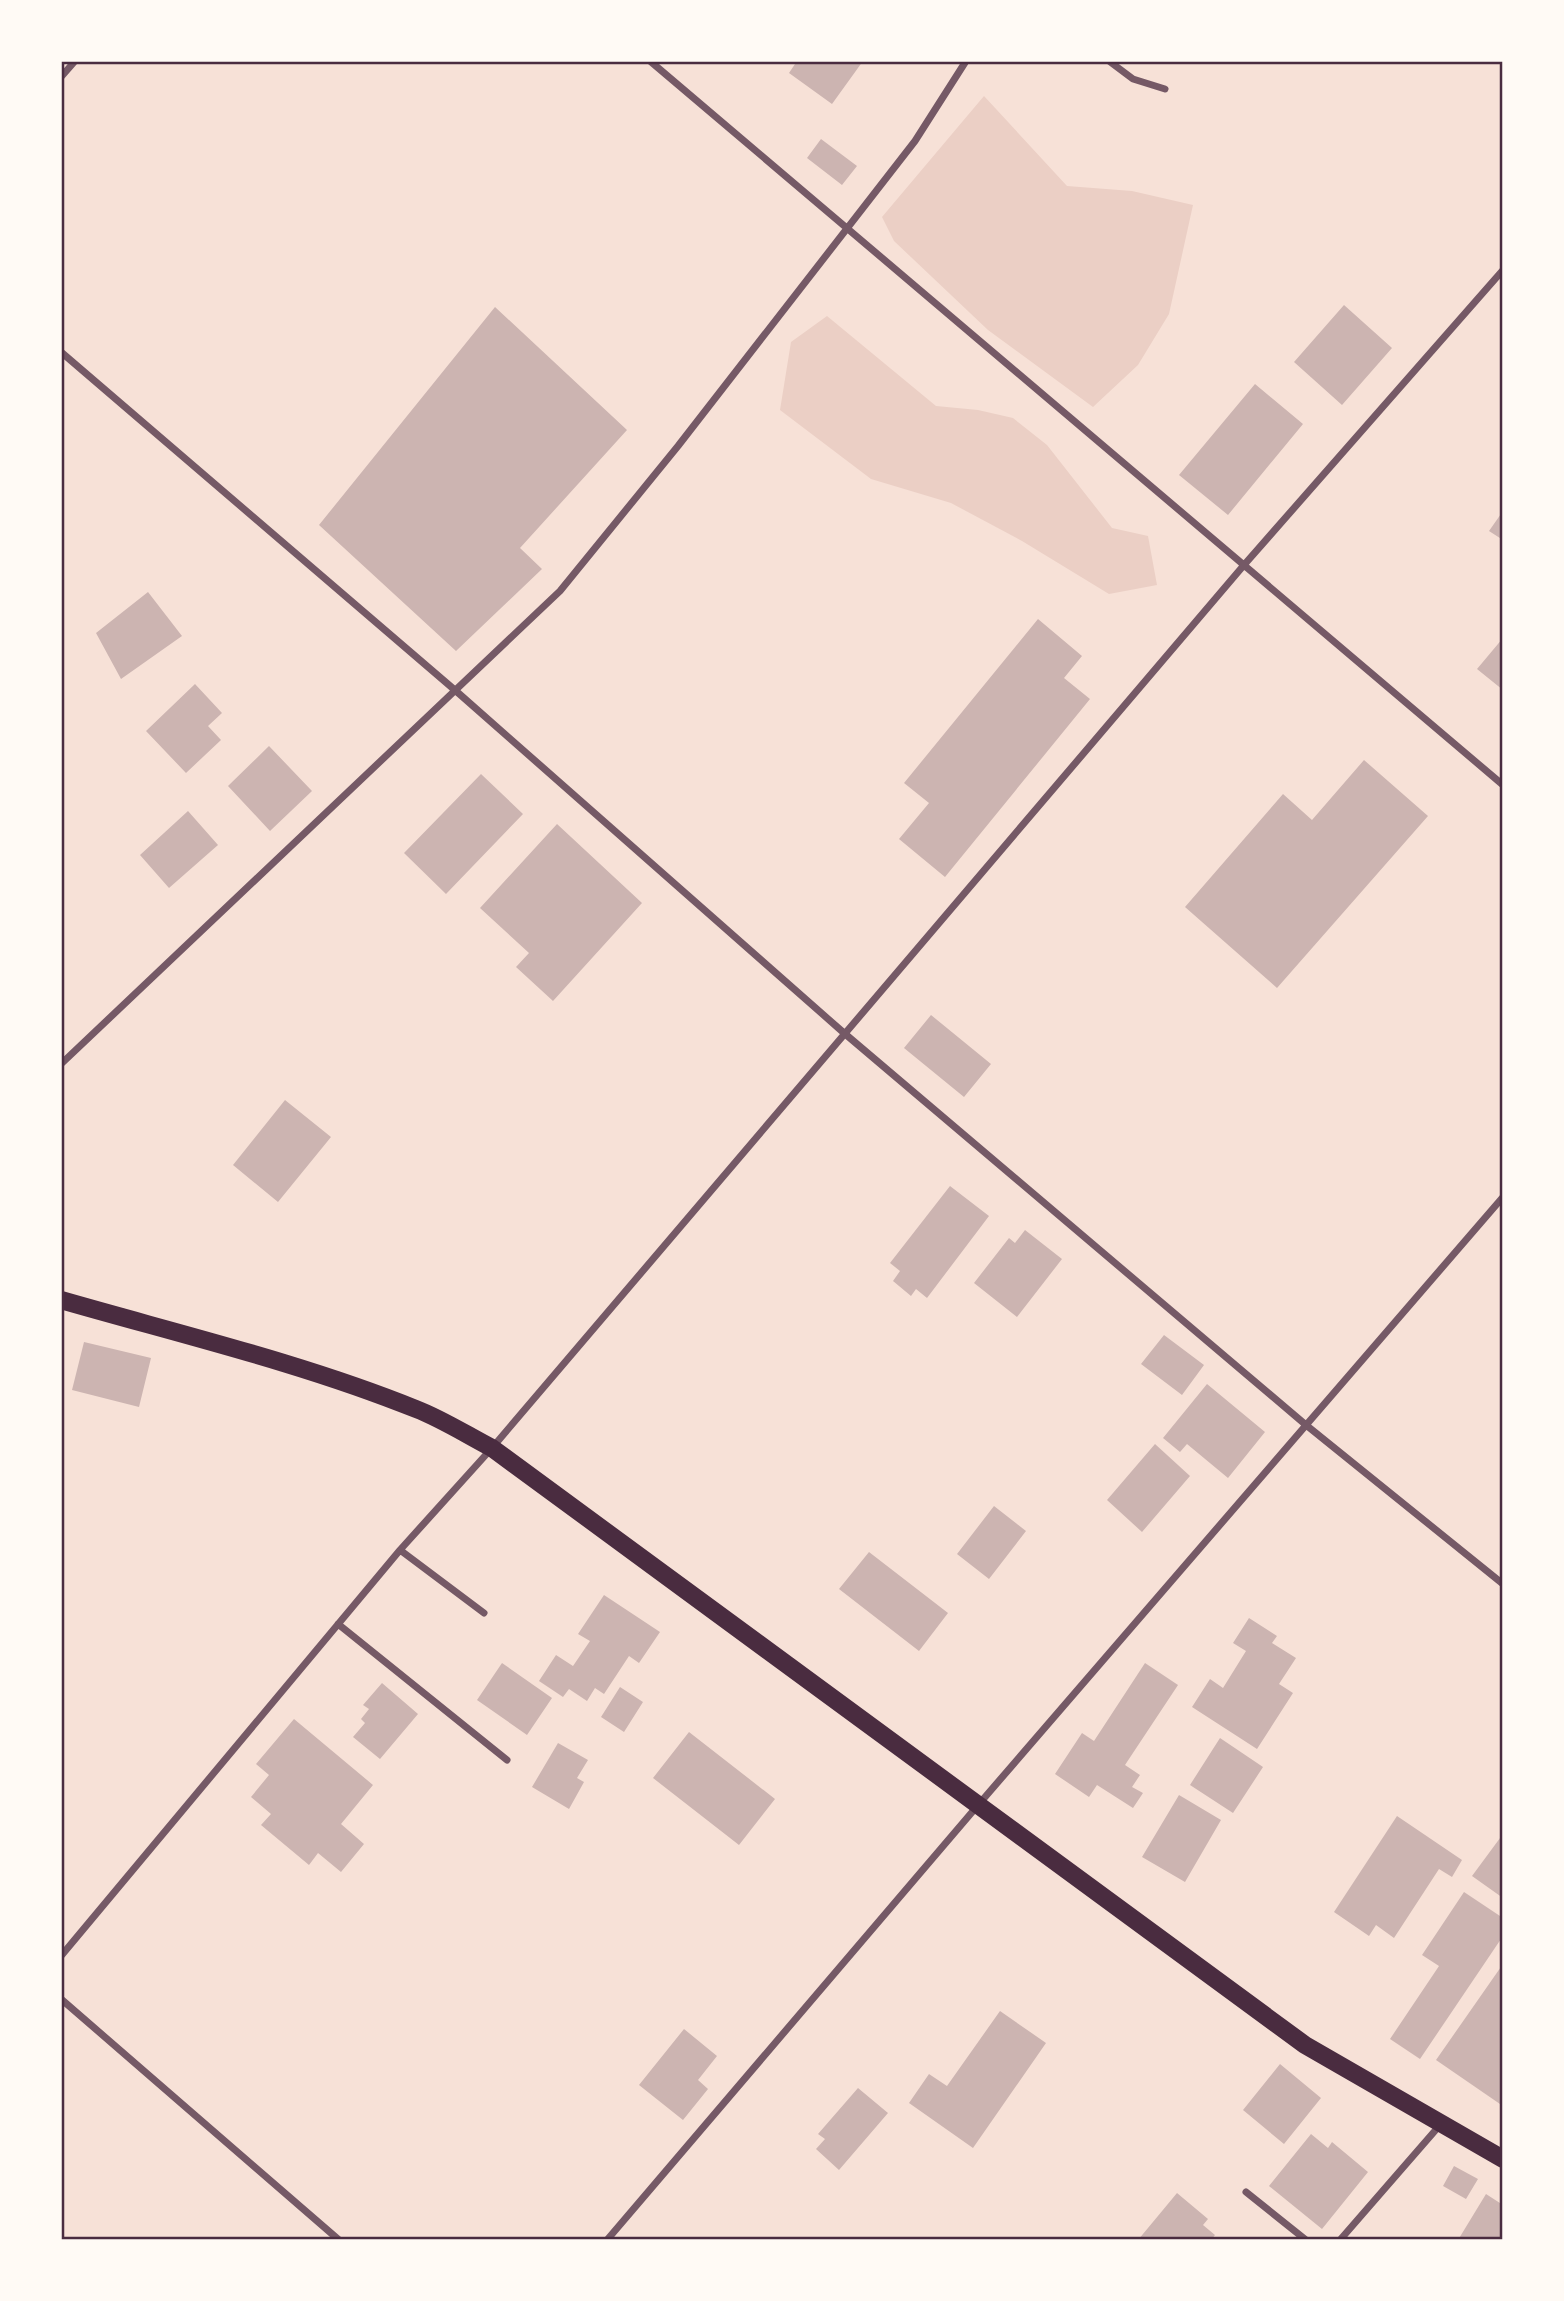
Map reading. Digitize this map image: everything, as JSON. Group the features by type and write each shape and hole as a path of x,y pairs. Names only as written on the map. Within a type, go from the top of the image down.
{"main road":[{"path":"61,1300 298,1368 417,1409 492,1447 1305,2045 1503,2159"}],"street":[{"path":"61,77 75,61"},
{"path":"650,61 1503,785"},
{"path":"61,1064 561,591 678,446 915,141 966,61"},
{"path":"1109,61 1133,79 1165,89"},
{"path":"61,1956 400,1549 492,1447 1244,565 1503,270"},
{"path":"61,352 456,691 844,1033 1306,1425 1503,1584"},
{"path":"607,2240 1503,1197"},
{"path":"400,1549 484,1613"},
{"path":"338,1624 507,1760"},
{"path":"61,1998 339,2240"},
{"path":"1340,2240 1441,2124"},
{"path":"1246,2192 1306,2240"}],"shaded area":[{"path":"984,96 1067,186 1132,191 1193,205 1169,314 1138,365 1093,407 988,330 894,241 882,217"},
{"path":"827,316 936,406 978,410 1013,418 1047,445 1112,528 1148,536 1157,585 1109,594 1022,541 951,503 871,479 780,410 791,342"}],"building":[{"path":"797,61 863,61 832,104 789,73"},
{"path":"821,139 857,166 842,185 807,158"},
{"path":"1344,305 1392,348 1342,405 1294,362"},
{"path":"495,307 627,430 520,548 542,569 456,651 319,525"},
{"path":"1255,384 1303,424 1228,515 1179,475"},
{"path":"1503,511 1503,540 1489,531"},
{"path":"148,592 182,636 121,679 96,633"},
{"path":"1038,619 1082,656 1064,678 1090,699 945,877 899,839 929,803 904,783"},
{"path":"1503,638 1503,690 1477,669"},
{"path":"195,684 222,713 208,726 221,740 186,773 146,731"},
{"path":"269,746 312,791 270,831 228,786"},
{"path":"1364,760 1428,816 1277,988 1185,907 1283,794 1312,820"},
{"path":"481,774 523,814 446,894 404,853"},
{"path":"188,811 218,845 169,888 140,855"},
{"path":"557,824 642,903 553,1001 516,967 529,953 480,908"},
{"path":"931,1015 991,1064 964,1097 904,1048"},
{"path":"285,1100 331,1137 278,1202 233,1165"},
{"path":"950,1186 989,1216 927,1298 916,1289 911,1296 893,1281 900,1271 890,1263"},
{"path":"1025,1230 1062,1259 1017,1317 974,1283 1009,1238 1015,1243"},
{"path":"1164,1335 1204,1365 1182,1395 1141,1364"},
{"path":"84,1342 151,1358 139,1407 72,1390"},
{"path":"1207,1384 1265,1432 1228,1478 1187,1444 1180,1452 1163,1438"},
{"path":"1155,1444 1190,1476 1142,1532 1107,1500"},
{"path":"994,1506 1026,1531 989,1579 957,1554"},
{"path":"869,1552 948,1613 919,1651 839,1589"},
{"path":"604,1595 660,1632 639,1663 629,1656 604,1694 595,1688 587,1701 569,1689 563,1697 539,1681 556,1655 573,1666 590,1641 578,1634"},
{"path":"1249,1618 1277,1636 1272,1643 1296,1658 1279,1684 1293,1693 1257,1749 1192,1707 1210,1679 1223,1688 1246,1651 1233,1643"},
{"path":"502,1663 552,1698 527,1735 477,1700"},
{"path":"1145,1663 1178,1685 1125,1765 1140,1775 1132,1787 1143,1793 1133,1808 1097,1785 1089,1797 1055,1774 1082,1733 1094,1741"},
{"path":"382,1683 418,1714 380,1759 353,1737 365,1723 361,1719 369,1709 363,1705"},
{"path":"620,1687 643,1702 624,1732 601,1717"},
{"path":"294,1719 373,1785 341,1824 364,1844 341,1872 318,1853 309,1865 261,1825 271,1814 251,1797 269,1775 256,1764"},
{"path":"689,1732 775,1799 739,1845 653,1778"},
{"path":"1220,1738 1263,1767 1233,1813 1190,1785"},
{"path":"558,1743 588,1760 577,1778 584,1782 569,1809 532,1787"},
{"path":"1179,1795 1221,1820 1185,1882 1142,1857"},
{"path":"1397,1816 1462,1860 1452,1877 1439,1869 1394,1938 1376,1925 1369,1936 1334,1912"},
{"path":"1503,1834 1503,1898 1472,1876"},
{"path":"1464,1892 1503,1918 1503,1936 1420,2059 1390,2039 1439,1966 1422,1955"},
{"path":"1503,1964 1503,2100 1500,2104 1436,2060"},
{"path":"1000,2011 1046,2043 973,2148 909,2103 929,2074 947,2086"},
{"path":"684,2029 717,2056 698,2080 708,2089 683,2120 639,2085"},
{"path":"1280,2064 1321,2098 1284,2144 1243,2110"},
{"path":"858,2088 888,2113 839,2170 816,2149 825,2139 818,2134"},
{"path":"1311,2134 1328,2148 1332,2142 1368,2172 1322,2229 1269,2186"},
{"path":"1454,2166 1478,2179 1466,2199 1443,2186"},
{"path":"1177,2193 1208,2219 1203,2225 1215,2235 1211,2240 1138,2240"},
{"path":"1486,2194 1503,2205 1503,2240 1458,2240"}]}
